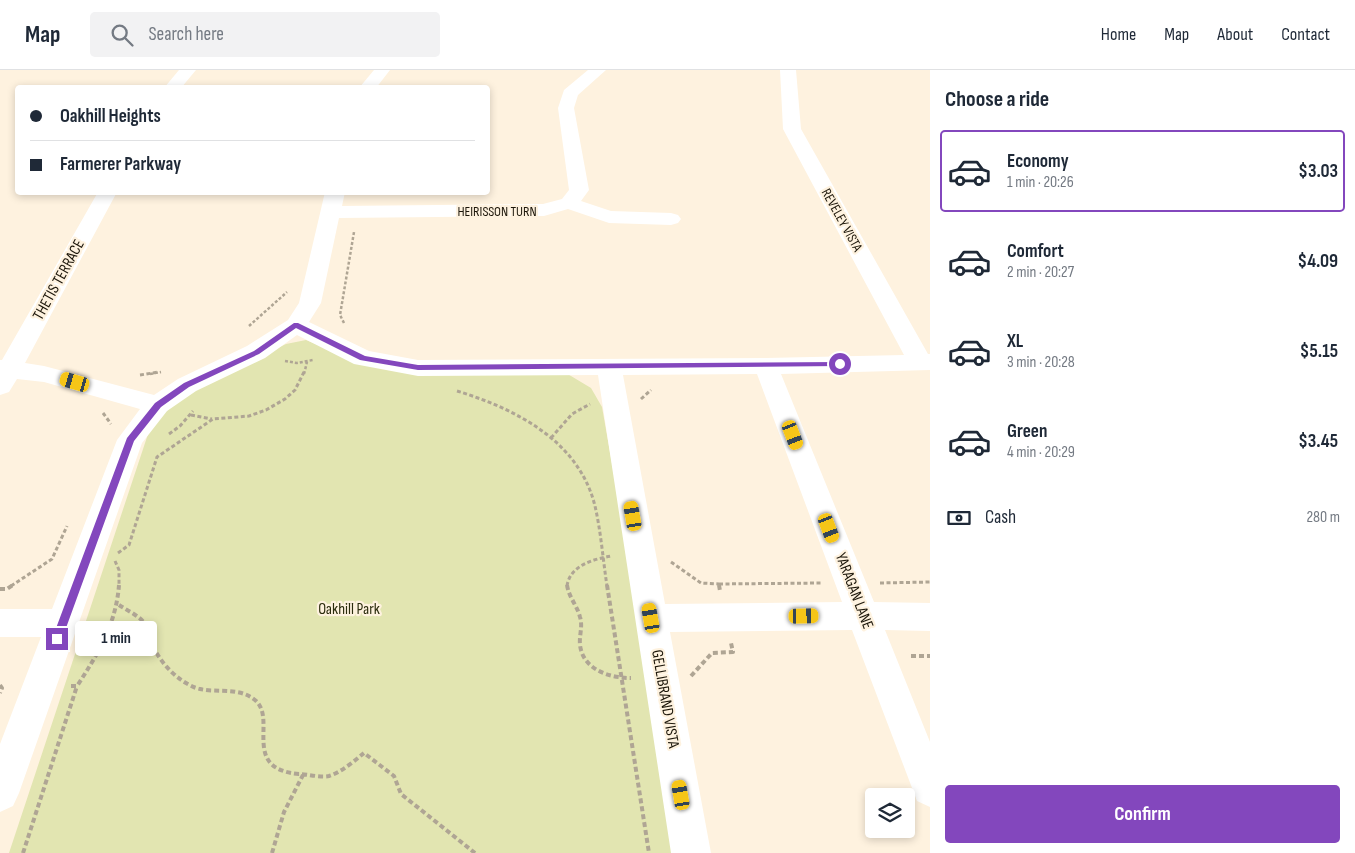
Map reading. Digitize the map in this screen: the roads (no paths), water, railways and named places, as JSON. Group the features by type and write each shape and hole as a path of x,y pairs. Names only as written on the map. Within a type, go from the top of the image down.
{"street":[{"path":"175,85 188,70"},
{"path":"370,85 382,70"},
{"path":"598,70 570,93 566,108 580,190 569,203 609,217 671,219"},
{"name":"REVELEY VISTA","path":"788,70 792,129 925,362"},
{"name":"THETIS TERRACE","path":"3,374 106,195"},
{"path":"0,793 130,440 158,405 187,385 259,350 296,325 310,303 333,202"},
{"name":"HEIRISSON TURN","path":"333,202 544,210 569,203"},
{"path":"296,325 363,358 418,368 766,366 925,362"},
{"name":"YARAGAN LANE","path":"766,366 930,788"},
{"name":"GELLIBRAND VISTA","path":"608,367 691,853"},
{"path":"3,374 44,374 158,405"},
{"path":"651,618 930,617"},
{"path":"0,623 63,623"}],"park label":[{"name":"Oakhill Park","path":"349,609"}]}
